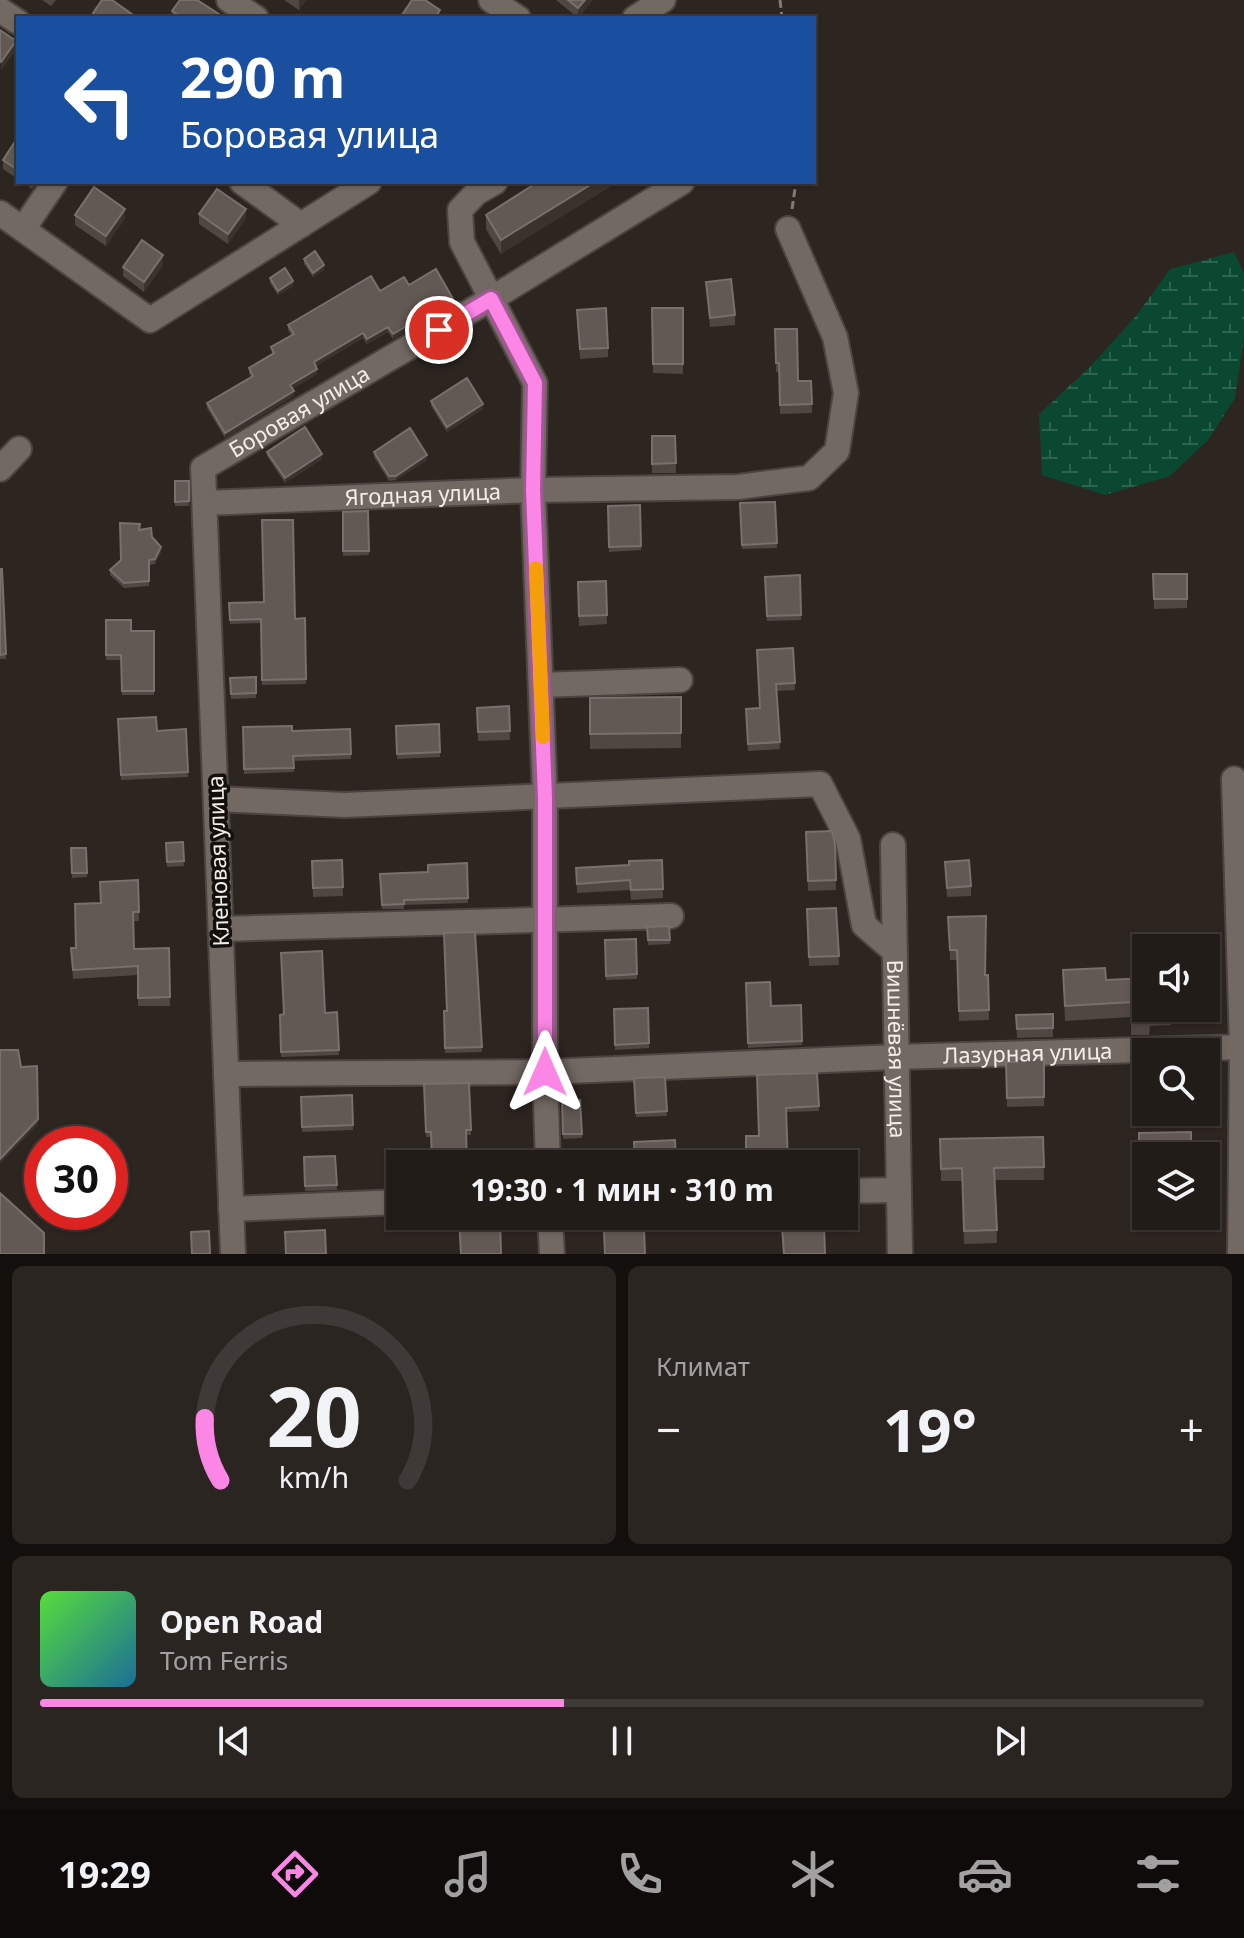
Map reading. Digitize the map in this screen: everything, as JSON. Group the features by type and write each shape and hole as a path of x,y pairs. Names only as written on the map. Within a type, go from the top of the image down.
{"street":[{"path":"229,0 253,16"},
{"path":"491,0 515,16"},
{"path":"638,16 663,0"},
{"path":"23,229 54,184"},
{"path":"245,184 301,225"},
{"path":"0,213 150,320 366,184"},
{"path":"492,184 476,193 460,210 462,242 535,383 533,490 545,798 548,1150"},
{"name":"Боровая улица","path":"203,468 491,299 679,184"},
{"name":"Ягодная улица","path":"205,503 533,490 738,487 809,478 837,451 846,393 835,337 788,229"},
{"path":"0,469 19,449"},
{"name":"Кленовая улица","path":"203,468 233,1254"},
{"path":"541,685 680,680"},
{"path":"1234,779 1243,1047 1240,1254"},
{"path":"216,799 345,805 820,784 848,839 864,925 894,951"},
{"name":"Вишнёвая улица","path":"893,845 900,1254"},
{"path":"221,929 671,916"},
{"name":"Лазурная улица","path":"226,1074 545,1072 895,1057 1243,1047"},
{"path":"858,1191 897,1190"},
{"path":"231,1209 386,1203"},
{"path":"551,1230 552,1254"}],"path":[{"path":"788,229 796,184"}],"green space":[{"path":"1234,252 1244,273 1244,338 1235,398 1208,440 1170,476 1105,495 1042,475 1039,414 1090,367 1136,316 1170,269"}],"building":[{"path":"102,0 112,0 133,15 97,16 93,13"},
{"path":"180,0 197,0 222,16 180,16 172,11"},
{"path":"412,0 425,0 440,10 436,16 401,16"},
{"path":"568,0 585,0 578,8"},
{"path":"0,30 16,41 1,62 0,61"},
{"path":"16,140 16,169 3,160"},
{"path":"535,184 592,184 501,240 486,215"},
{"path":"94,187 125,209 106,236 75,215"},
{"path":"217,189 246,209 228,234 199,214"},
{"path":"142,240 163,255 144,282 123,267"},
{"path":"315,251 324,265 313,273 304,259"},
{"path":"285,268 293,281 278,291 270,278"},
{"path":"436,269 453,299 393,334 388,327 367,339 363,333 314,362 317,369 290,385 294,391 225,433 207,403 253,376 249,368 274,353 271,347 294,334 288,325 371,276 380,291 404,277 409,285"},
{"path":"731,279 735,315 710,318 706,282"},
{"path":"606,308 608,348 580,349 577,310"},
{"path":"652,308 683,308 683,364 653,364"},
{"path":"775,329 797,329 798,381 811,381 812,404 780,405"},
{"path":"467,378 483,404 447,427 431,401"},
{"path":"305,427 322,454 285,478 267,452"},
{"path":"410,428 427,455 396,476 389,476 374,452"},
{"path":"652,436 675,436 676,463 652,464"},
{"path":"175,481 189,481 189,501 175,502"},
{"path":"775,502 777,543 742,545 740,503"},
{"path":"640,505 641,546 609,547 608,506"},
{"path":"368,511 369,551 343,551 343,512"},
{"path":"262,520 293,520 295,619 305,618 306,679 262,680 261,619 230,620 229,603 264,602"},
{"path":"120,523 140,524 139,530 151,528 152,537 161,547 155,559 149,560 149,581 124,583 110,570 121,560"},
{"path":"0,569 6,654 0,655"},
{"path":"1153,574 1187,574 1187,599 1154,599"},
{"path":"800,575 801,615 767,616 765,577"},
{"path":"606,581 607,615 579,616 578,582"},
{"path":"106,620 131,620 131,631 154,631 154,691 122,691 121,655 106,655"},
{"path":"793,648 795,683 776,684 780,742 748,744 746,709 760,708 757,650"},
{"path":"256,677 256,693 231,694 230,678"},
{"path":"681,697 681,733 590,734 590,698"},
{"path":"509,706 510,731 478,732 477,708"},
{"path":"156,717 157,731 186,729 188,772 121,775 118,719"},
{"path":"439,724 440,752 397,754 396,726"},
{"path":"292,726 292,731 350,729 351,754 293,756 294,768 244,769 243,727"},
{"path":"832,831 836,880 808,881 806,832"},
{"path":"183,842 184,861 167,862 166,843"},
{"path":"71,848 86,848 87,873 72,873"},
{"path":"342,860 343,887 313,888 312,861"},
{"path":"662,860 663,889 631,890 630,880 577,884 576,868"},
{"path":"969,860 971,886 947,888 945,862"},
{"path":"467,863 468,898 404,900 404,904 382,905 380,874 428,872 428,865"},
{"path":"138,880 139,912 133,912 134,949 169,948 170,997 138,998 138,966 73,970 71,948 76,948 75,904 101,903 100,882"},
{"path":"836,908 839,956 809,957 807,909"},
{"path":"986,916 985,975 988,975 989,1010 959,1011 957,950 950,950 948,917"},
{"path":"669,926 670,940 648,940 647,927"},
{"path":"475,932 482,1047 445,1048 444,933"},
{"path":"636,939 637,974 606,976 605,940"},
{"path":"322,951 325,1013 337,1012 339,1050 281,1052 280,1015 284,1014 281,953"},
{"path":"1105,968 1106,980 1132,979 1132,1002 1065,1006 1063,970"},
{"path":"770,982 771,1006 801,1005 802,1041 748,1043 746,983"},
{"path":"648,1008 649,1043 615,1045 614,1009"},
{"path":"1053,1014 1053,1028 1017,1029 1016,1015"},
{"path":"0,1050 18,1050 21,1067 37,1066 38,1119 31,1126 24,1126 24,1134 0,1159"},
{"path":"1044,1058 1044,1097 1007,1098 1006,1062"},
{"path":"817,1073 819,1106 786,1108 788,1150 746,1150 746,1136 759,1136 757,1075"},
{"path":"665,1077 667,1111 636,1113 634,1078"},
{"path":"469,1083 471,1130 466,1130 467,1150 432,1150 431,1132 426,1132 424,1084"},
{"path":"352,1095 353,1125 302,1127 301,1097"},
{"path":"580,1100 582,1134 563,1134 562,1101"},
{"path":"1191,1132 1191,1142 1139,1142 1139,1133"},
{"path":"1043,1137 1044,1167 994,1168 997,1230 964,1231 962,1168 941,1169 940,1139"},
{"path":"675,1140 675,1150 634,1150 634,1142"},
{"path":"335,1156 337,1185 305,1186 304,1157"},
{"path":"0,1193 24,1215 24,1230 41,1230 44,1233 44,1254 0,1254"},
{"path":"325,1230 326,1254 286,1254 285,1232"},
{"path":"460,1230 500,1230 501,1254 461,1254"},
{"path":"644,1230 645,1254 605,1254 604,1231"},
{"path":"782,1230 824,1230 825,1254 784,1254"},
{"path":"209,1231 210,1254 192,1254 191,1232"}],"slow traffic":[{"path":"536,568 543,737"}],"route":[{"path":"439,330 491,299 535,383 533,490 545,798 545,1072"}]}
